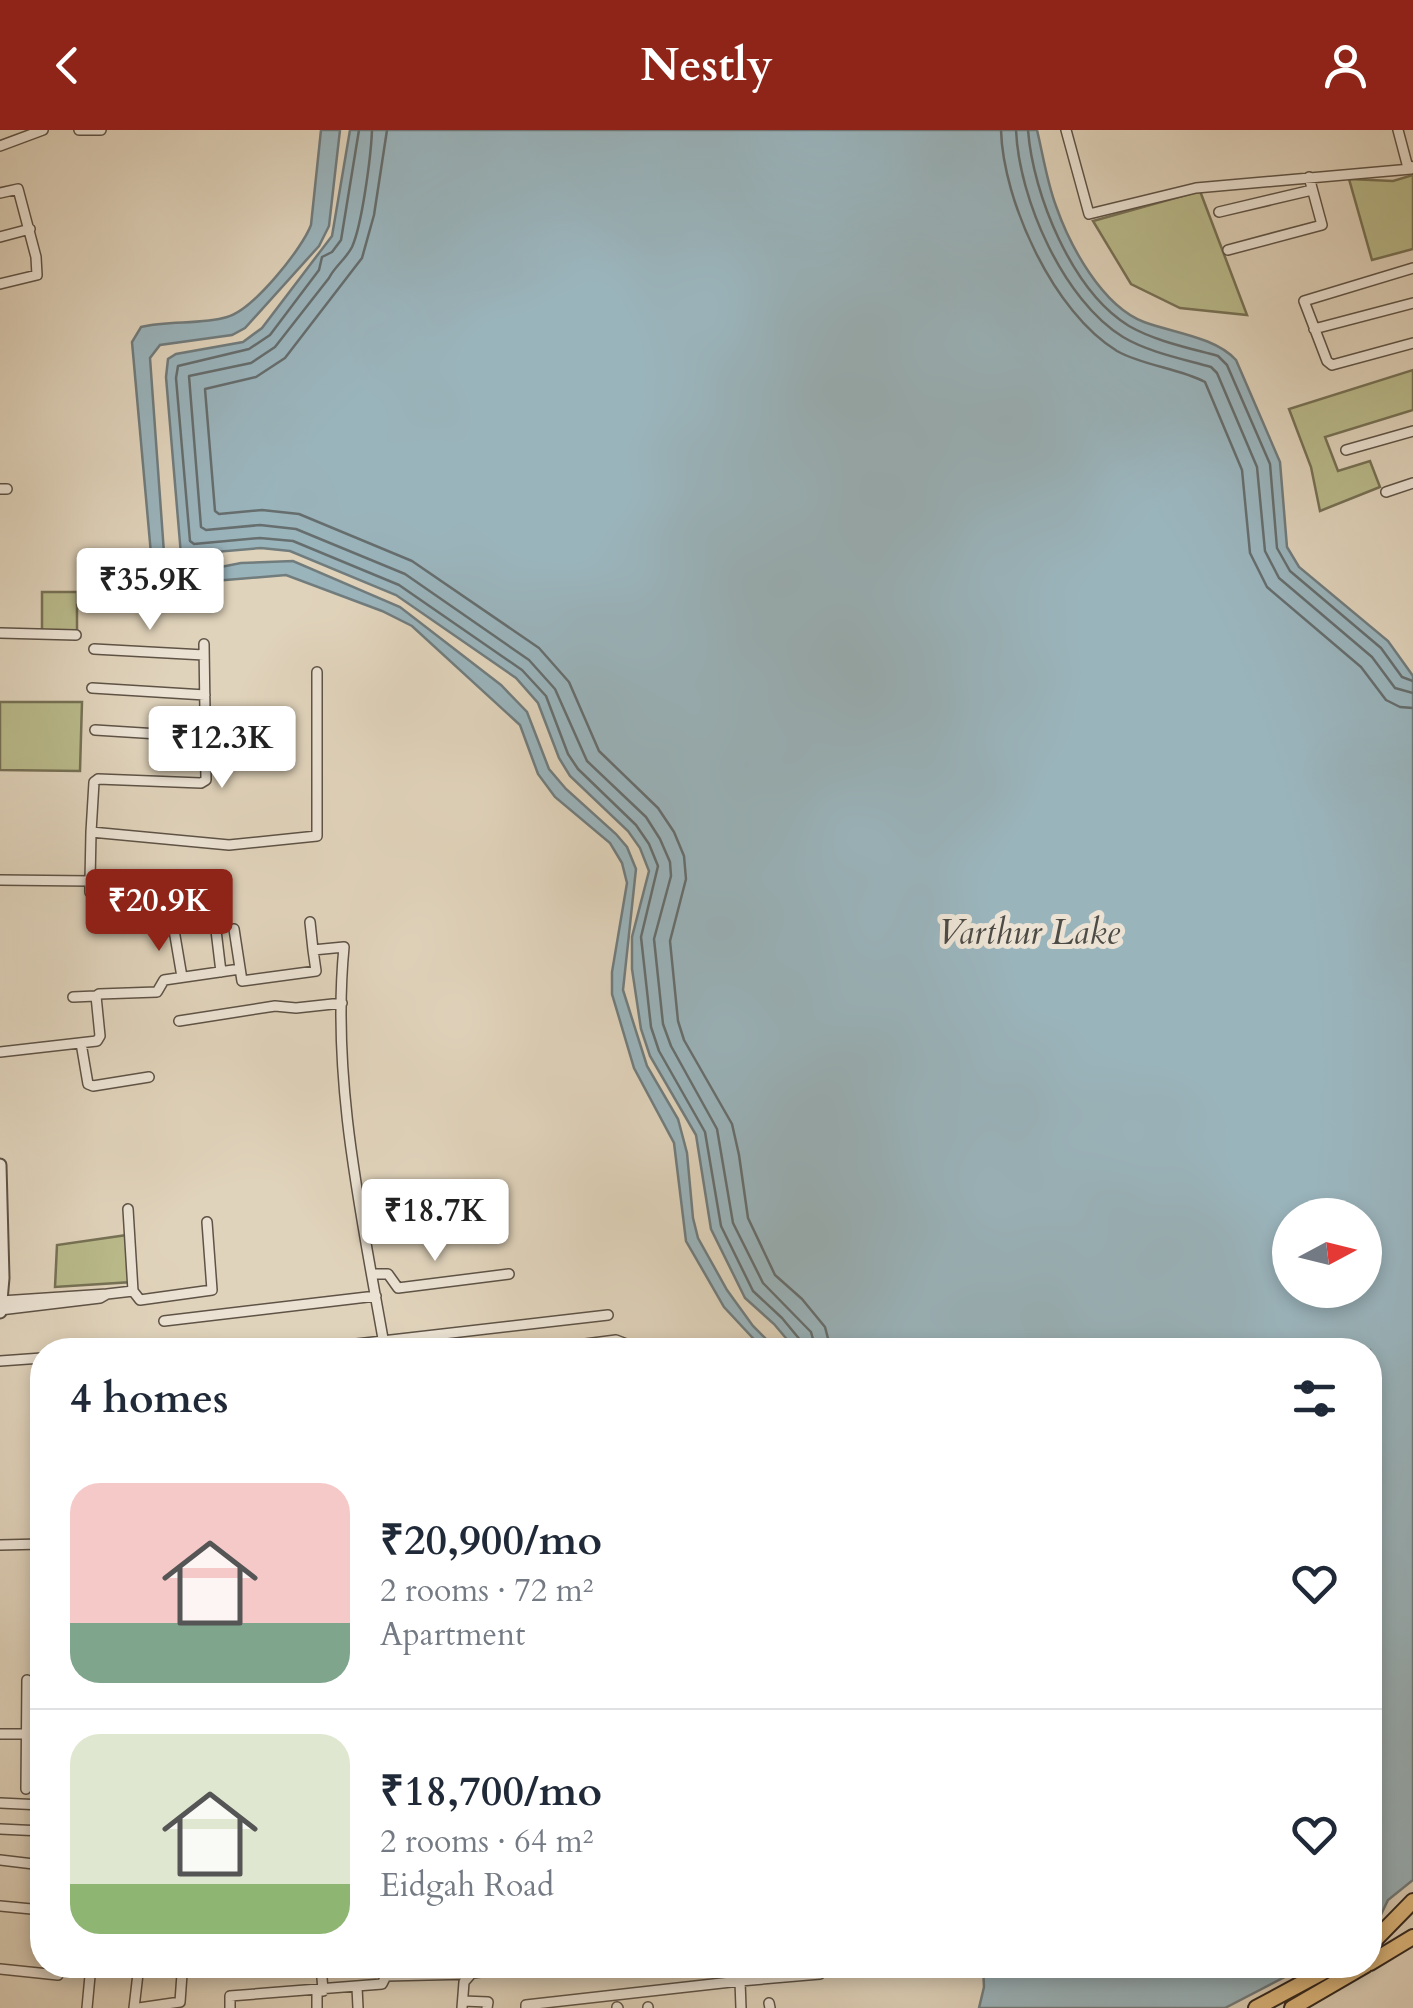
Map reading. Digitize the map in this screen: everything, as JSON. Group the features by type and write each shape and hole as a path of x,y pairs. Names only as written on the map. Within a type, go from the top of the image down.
{"main road":[{"path":"1382,1933 1413,1901"},
{"path":"1382,1956 1413,1937"},
{"path":"1256,2008 1312,1978"},
{"path":"1292,2008 1344,1978"}],"street":[{"path":"0,146 43,130"},
{"path":"79,130 101,130"},
{"path":"1066,130 1089,214 1196,188 1412,168 1398,130"},
{"path":"1228,250 1322,225 1308,177"},
{"path":"0,193 18,189 37,275 0,284"},
{"path":"1219,212 1312,190"},
{"path":"0,237 30,230"},
{"path":"1413,268 1306,298 1304,305 1332,364 1413,343"},
{"path":"1314,329 1413,303"},
{"path":"1346,450 1413,430"},
{"path":"1386,492 1413,483"},
{"path":"0,633 76,635"},
{"path":"94,649 204,650 207,776 201,784 108,778 94,782 92,894 211,894"},
{"path":"91,832 230,845 317,836 317,672"},
{"path":"92,688 205,696"},
{"path":"95,730 206,737"},
{"path":"0,880 90,882"},
{"path":"214,922 221,972"},
{"path":"234,928 242,981 316,971 310,922"},
{"path":"173,924 182,977"},
{"path":"313,950 344,947 347,1128 383,1338"},
{"path":"73,996 157,992 164,980 240,970"},
{"path":"0,1052 96,1041 100,1036 96,996"},
{"path":"179,1021 275,1006 342,1003"},
{"path":"81,1043 88,1084 149,1078"},
{"path":"0,1166 0,1307 134,1291"},
{"path":"128,1209 134,1291 140,1300 212,1290 207,1222"},
{"path":"372,1274 388,1274 398,1288 509,1274"},
{"path":"164,1321 376,1296"},
{"path":"436,1338 608,1315"},
{"path":"0,1361 30,1359"},
{"path":"0,1545 30,1544"},
{"path":"26,1680 26,1790"},
{"path":"0,1734 30,1734"},
{"path":"0,1803 30,1804"},
{"path":"0,1829 30,1830"},
{"path":"0,1860 30,1864"},
{"path":"0,1906 30,1909"},
{"path":"0,1969 30,1972"},
{"path":"88,2008 90,1978"},
{"path":"138,1978 137,2008 180,2002 182,1978"},
{"path":"317,2008 320,1978"},
{"path":"230,2008 230,1996 357,1987 382,1984 385,1978"},
{"path":"467,1978 462,2004 488,2002 487,2008"},
{"path":"526,2008 774,1978"},
{"path":"740,1981 741,2008"},
{"path":"357,1987 358,2008"}],"green space":[{"path":"1413,175 1413,249 1372,260 1349,179 1393,181"},
{"path":"1200,191 1247,315 1180,308 1131,284 1093,221"},
{"path":"1413,370 1413,410 1325,437 1338,471 1370,461 1380,487 1320,511 1311,467 1289,409"},
{"path":"42,592 77,592 77,633 42,633"},
{"path":"0,702 82,702 80,771 0,770"},
{"path":"127,1235 132,1282 55,1287 57,1245"}],"water":[{"path":"321,130 340,130 329,226 319,246 245,328 232,335 160,345 150,358 165,567 180,575 241,563 293,561 400,607 501,685 527,712 549,769 616,834 627,847 636,869 623,990 647,1066 678,1119 687,1153 698,1238 727,1290 765,1338 753,1338 724,1307 686,1241 674,1143 634,1068 612,994 627,883 622,863 610,843 555,797 538,774 520,725 412,626 382,611 286,575 177,584 167,583 156,575 132,342 141,327 206,321 238,312 275,277 311,225"},
{"name":"Varthur Lake","path":"350,130 1037,130 1062,222 1101,289 1114,303 1144,322 1206,341 1236,360 1280,462 1287,547 1299,567 1388,641 1413,676 1413,1880 1388,1900 1382,1912 1382,1338 786,1338 745,1298 711,1229 696,1135 650,1056 641,1029 632,969 632,937 649,871 628,831 570,776 538,703 516,678 396,595 290,551 261,548 181,555 166,377 168,359 176,354 243,342 262,328 332,236"},
{"path":"984,1978 1283,1978 1225,2008 979,2008"}]}
